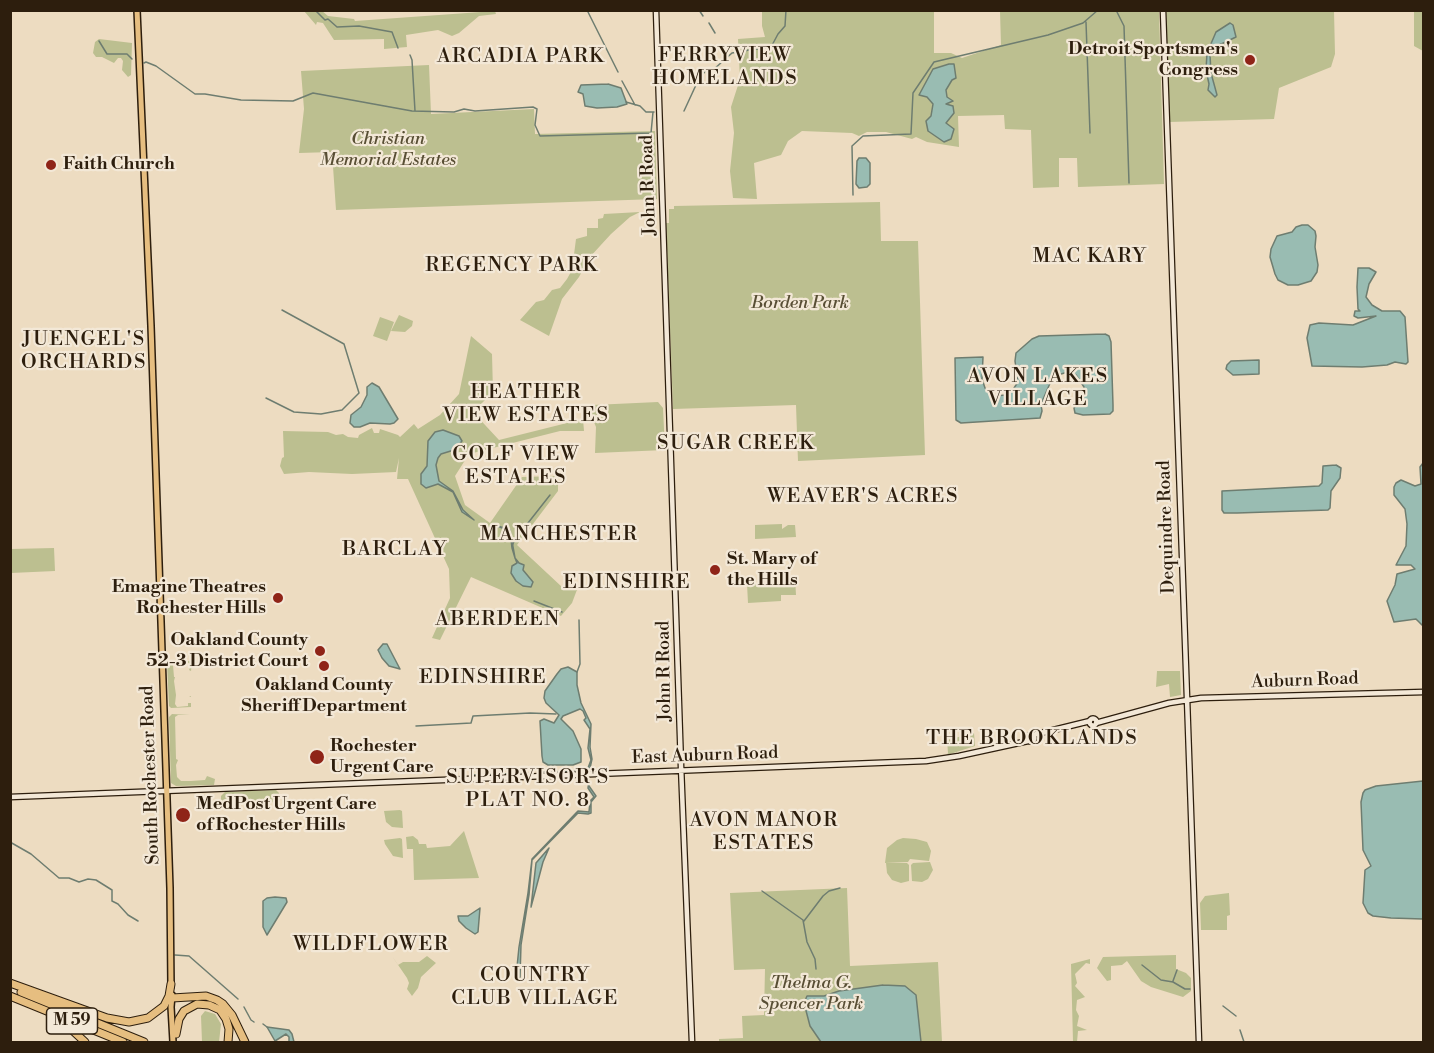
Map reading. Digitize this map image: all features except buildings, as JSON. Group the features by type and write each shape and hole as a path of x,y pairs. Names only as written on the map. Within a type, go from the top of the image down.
{"highway":[{"path":"10,985 107,1018 129,1022 148,1018 164,1006 171,984"},
{"name":"M 59","path":"10,985 144,1042"},
{"name":"M 59","path":"10,996 123,1042"},
{"path":"172,998 206,996 217,1000 232,1015 245,1042"},
{"path":"20,1000 64,1024 85,1042"},
{"path":"175,1040 179,1019 184,1011 197,1004 209,1005 220,1010 229,1029 228,1042"}],"main road":[{"name":"South Rochester Road","path":"137,10 151,326 167,791 171,984 175,1040"},
{"name":"John R Road","path":"656,10 692,1042"},
{"name":"Dequindre Road","path":"1163,10 1199,1042"},
{"name":"Auburn Road","path":"1187,699 1424,692"},
{"name":"East Auburn Road","path":"10,796 926,761 957,756 1187,699"}],"green space":[{"path":"304,11 322,11 328,16 355,21 495,11 496,14 479,16 452,36 438,30 406,35 407,47 384,49 384,39 334,40 323,23 317,22 316,25"},
{"path":"762,11 934,11 934,53 951,53 962,58 1001,45 1000,11 1159,11 1164,184 1078,187 1077,158 1059,158 1059,187 1033,188 1031,130 1005,129 1004,115 958,116 959,147 886,132 867,132 859,136 852,133 802,131 788,141 781,155 754,163 757,199 733,198 730,171 734,133 731,107 740,79 738,39 765,37"},
{"name":"Detroit Sportsmen's Congress","path":"1166,11 1334,11 1335,54 1331,67 1279,88 1274,119 1169,122"},
{"path":"1414,11 1423,11 1423,51 1414,46"},
{"path":"99,39 132,43 131,75 128,77 122,70 121,58 114,63 102,57 96,57 93,53 95,42"},
{"name":"Christian Memorial Estates","path":"429,65 431,114 534,109 535,134 655,131 657,199 336,210 332,152 299,153 304,109 301,71"},
{"name":"Borden Park","path":"880,202 881,241 918,241 925,455 798,461 796,405 673,409 666,223 669,223 669,209 674,209 674,206"},
{"path":"640,212 630,217 611,234 589,258 579,277 562,299 549,336 520,320 536,302 544,300 552,290 560,288 567,279 572,270 576,239 587,236 587,228 598,228 598,219 603,218 604,214"},
{"path":"399,315 413,321 412,326 405,332 391,331"},
{"path":"380,317 394,322 387,341 373,336"},
{"path":"471,336 492,354 493,392 473,412 499,440 583,419 584,431 560,431 469,454 455,476 465,505 490,523 522,477 558,476 558,491 517,545 562,587 578,587 572,603 561,616 471,577 440,640 432,638 450,598 449,569 408,479 397,479 399,458 396,472 284,474 280,466 284,457 283,431 328,432 358,438 359,435 372,428 374,433 379,433 380,429 400,437 414,424 418,429 440,415 459,394"},
{"path":"658,402 663,408 665,450 595,453 596,427 591,415 593,405"},
{"path":"782,524 782,529 788,525 795,525 796,537 755,539 755,525"},
{"path":"54,548 55,571 11,573 11,549"},
{"path":"780,578 795,578 796,595 781,595 781,601 748,603 747,584 780,582"},
{"path":"190,661 191,671 189,663 173,665 175,704 177,707 188,706 188,703 191,703 191,707 171,708 169,706 167,663"},
{"path":"1157,671 1180,671 1181,695 1170,697 1169,684 1156,687"},
{"path":"172,714 190,715 175,717 177,777 181,781 191,781 205,780 207,776 215,779 214,785 176,786 171,783 169,717"},
{"path":"974,733 975,746 947,755 947,740"},
{"path":"276,790 280,800 277,802 225,804 221,801 221,796 225,792"},
{"path":"384,811 402,811 403,828 392,827 386,822"},
{"path":"464,831 479,878 414,880 413,849 407,849 406,837 413,836 419,844 426,844 427,848 450,846"},
{"path":"903,838 927,842 931,851 929,861 910,859 908,862 885,863 887,848"},
{"path":"402,839 403,858 393,856 384,840"},
{"path":"930,862 933,870 928,879 922,882 912,881 911,865"},
{"path":"886,863 907,863 909,881 901,883 892,880 887,873"},
{"name":"Thelma G. Spencer Park","path":"847,888 850,966 938,962 942,1042 719,1042 719,1039 743,1038 742,1016 764,1015 765,969 734,970 730,893"},
{"path":"1229,893 1230,915 1227,916 1227,930 1201,930 1200,903 1205,896"},
{"path":"1176,955 1176,969 1191,978 1191,991 1183,997 1151,987 1141,981 1127,961 1122,965 1111,966 1111,980 1107,981 1097,968 1103,957"},
{"path":"427,956 436,963 421,977 418,988 412,996 407,989 409,983 407,978 398,965 403,962 419,962"},
{"path":"1090,959 1090,964 1086,963 1075,974 1077,983 1075,986 1085,997 1077,1000 1076,1010 1079,1016 1077,1026 1087,1030 1078,1031 1077,1042 1073,1042 1071,964"},
{"path":"205,1011 215,1014 221,1024 219,1042 202,1042 201,1016"}],"water":[{"path":"1230,23 1233,25 1236,37 1215,47 1210,55 1211,73 1217,95 1215,97 1208,90 1207,53 1216,32"},
{"path":"954,64 956,78 946,90 947,97 953,101 946,104 953,106 954,113 946,123 954,129 951,139 944,142 928,131 926,121 931,116 933,104 927,97 919,95 933,69"},
{"path":"608,84 621,88 627,104 597,108 585,106 583,94 578,92 581,85"},
{"path":"859,158 866,158 870,163 870,184 867,187 859,188 856,184"},
{"path":"1308,225 1315,231 1317,272 1311,281 1288,285 1278,280 1275,274 1270,257 1271,249 1277,236 1292,232 1296,227"},
{"path":"1358,268 1369,268 1376,272 1369,284 1366,297 1372,305 1382,311 1400,311 1405,317 1408,362 1362,367 1312,366 1307,338 1310,325 1319,323 1353,325 1376,316 1358,318 1354,316 1355,311 1360,311 1358,309"},
{"path":"1105,334 1109,336 1111,342 1113,411 1110,414 1075,413 1074,408 1083,394 1084,387 1076,375 1068,372 1054,376 1041,404 1040,418 961,423 956,420 955,358 983,357 982,379 985,388 993,396 1006,395 1018,382 1016,353 1032,339 1039,336"},
{"path":"1259,360 1259,374 1233,375 1226,369 1231,361"},
{"path":"372,383 379,387 398,419 390,424 370,423 354,427 350,423 351,415 361,407 367,395 367,387"},
{"path":"443,430 459,436 462,441 454,450 441,454 438,458 436,465 439,481 453,491 463,510 474,520 462,512 453,492 438,484 426,488 421,484 421,474 427,466 428,441 435,432"},
{"path":"1423,463 1424,626 1416,619 1394,622 1387,601 1395,585 1397,574 1415,569 1411,565 1396,565 1406,546 1407,524 1405,509 1394,495 1394,487 1401,480 1415,486 1421,484 1420,467"},
{"path":"1336,465 1341,468 1340,478 1331,491 1328,510 1224,513 1222,510 1222,491 1319,486 1322,483 1323,466"},
{"path":"492,524 510,530 515,558 510,531"},
{"path":"515,558 524,565 523,570 533,582 531,587 523,586 511,573 512,566 517,563"},
{"path":"383,644 387,644 400,669 389,666 382,658 378,650"},
{"path":"568,667 577,672 581,703 591,724 592,759 590,768 588,768 591,760 588,748 590,729 580,709 561,719 573,731 581,749 581,762 573,765 548,765 543,762 540,721 544,719 554,723 559,715 546,703 545,691 561,669"},
{"path":"589,780 589,786 596,796 591,802 591,813 578,813 532,860 521,945 520,977 518,978 516,977 519,947 532,859 578,811 589,812 590,801 594,797 588,788"},
{"path":"1423,781 1423,919 1373,916 1368,913 1363,903 1365,870 1371,866 1363,850 1361,802 1363,793 1376,786"},
{"path":"549,848 543,862 531,907 536,863"},
{"path":"275,897 286,898 287,902 267,935 263,927 263,901"},
{"path":"480,908 478,932 475,934 459,921 458,916 468,916"},
{"path":"883,985 905,986 916,995 921,1042 821,1042 810,1026 804,1003 807,996 824,996 839,991"},
{"path":"267,1027 289,1030 294,1042 289,1042 286,1034 275,1041"}],"waterway":[{"path":"315,10 337,27 359,26 392,32 398,48"},
{"path":"587,10 618,72"},
{"path":"699,10 703,16"},
{"path":"684,111 705,71 713,70 732,53 770,49 785,26 786,10"},
{"path":"853,195 852,146 863,136 911,134 913,93 934,62 1048,35 1083,23 1098,10"},
{"path":"1116,10 1124,26 1129,183"},
{"path":"1086,22 1090,133"},
{"path":"709,23 715,33"},
{"path":"99,41 107,54 127,54 132,59"},
{"path":"410,55 415,111"},
{"path":"144,63 156,66 195,94 241,100 293,101 313,93 412,111 454,112 464,109 475,111 533,107 537,109 535,125 540,136 651,133 653,112"},
{"path":"622,81 635,105"},
{"path":"626,102 640,106 646,112 654,112"},
{"path":"266,398 294,412 321,414 342,410 359,393 344,344 282,310"},
{"path":"517,537 550,495"},
{"path":"512,546 515,539"},
{"path":"534,601 562,612"},
{"path":"577,672 580,664 579,620"},
{"path":"416,726 471,723 473,716 556,714"},
{"path":"543,772 581,771"},
{"path":"472,775 530,773"},
{"path":"10,842 31,854 59,878 69,878 79,882 88,879 96,880 112,890 112,901 138,921"},
{"path":"804,921 823,896 829,891 840,888"},
{"path":"762,891 803,920 816,969"},
{"path":"175,955 189,956 238,999"},
{"path":"1142,965 1161,980 1190,989"},
{"path":"1173,981 1177,970"},
{"path":"1223,1006 1236,1016"},
{"path":"244,1007 254,1022"},
{"path":"263,1024 267,1027"},
{"path":"1240,1030 1244,1042"}],"place":[{"name":"Detroit Sportsmen's Congress","path":"1250,60"},
{"name":"Faith Church","path":"51,165"},
{"name":"St. Mary of the Hills","path":"715,570"},
{"name":"Emagine Theatres Rochester Hills","path":"278,598"},
{"name":"Oakland County 52-3 District Court","path":"320,651"},
{"name":"Oakland County Sheriff Department","path":"324,666"},
{"name":"Rochester Urgent Care","path":"317,757"},
{"name":"MedPost Urgent Care of Rochester Hills","path":"183,815"}],"district":[{"name":"ARCADIA PARK","path":"521,57"},
{"name":"FERRYVIEW HOMELANDS","path":"725,68"},
{"name":"MAC KARY","path":"1090,257"},
{"name":"REGENCY PARK","path":"512,266"},
{"name":"JUENGEL'S ORCHARDS","path":"84,352"},
{"name":"AVON LAKES VILLAGE","path":"1038,388"},
{"name":"HEATHER VIEW ESTATES","path":"526,404"},
{"name":"SUGAR CREEK","path":"736,444"},
{"name":"GOLF VIEW ESTATES","path":"516,466"},
{"name":"WEAVER'S ACRES","path":"863,497"},
{"name":"MANCHESTER","path":"559,535"},
{"name":"BARCLAY","path":"395,550"},
{"name":"EDINSHIRE","path":"627,583"},
{"name":"ABERDEEN","path":"498,620"},
{"name":"EDINSHIRE","path":"483,678"},
{"name":"THE BROOKLANDS","path":"1032,739"},
{"name":"SUPERVISOR'S PLAT NO. 8","path":"528,790"},
{"name":"AVON MANOR ESTATES","path":"764,832"},
{"name":"WILDFLOWER","path":"371,945"},
{"name":"COUNTRY CLUB VILLAGE","path":"535,988"}]}
